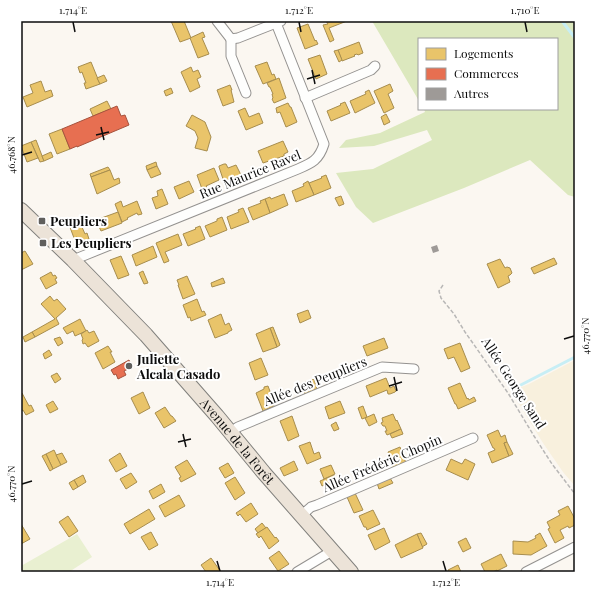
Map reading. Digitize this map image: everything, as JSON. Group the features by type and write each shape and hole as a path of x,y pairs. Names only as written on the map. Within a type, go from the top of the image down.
{"main road":[{"name":"Avenue de la Forêt","path":"21,210 73,260 146,335 351,572"}],"street":[{"path":"217,21 232,39 231,56 246,93"},
{"path":"232,39 278,22"},
{"name":"Rue Maurice Ravel","path":"73,260 298,169 316,160 321,153 324,144 305,98 278,22"},
{"path":"305,98 371,70 375,66"},
{"name":"Allée des Peupliers","path":"231,432 238,427 382,367 414,369"},
{"name":"Allée Frédéric Chopin","path":"302,515 312,507 473,438"},
{"path":"526,572 575,546"},
{"path":"297,572 332,551"}],"path":[{"name":"Allée George Sand","path":"443,285 439,291 441,298 454,314 508,393 552,464 575,494"}],"shaded area":[{"path":"575,360 575,486 563,472 543,443 513,394 514,390 529,384"}],"green space":[{"path":"372,21 575,21 575,197 568,195 530,160 464,188 373,223 356,207 336,173 373,169 432,140 427,130 374,146 339,148 346,140 380,133 425,112 424,110 558,110 558,38 418,38 418,99"},
{"path":"77,534 92,557 69,572 21,572 21,566"}],"building: Logements":[{"path":"171,21 184,21 191,38 180,42"},
{"path":"326,21 347,21 329,28 334,40 330,42 323,25 328,24"},
{"path":"308,24 315,41 316,40 318,44 305,49 297,28"},
{"path":"203,32 205,37 202,38 209,54 198,58 190,38"},
{"path":"359,42 363,53 354,55 355,56 342,61 338,50"},
{"path":"338,50 342,60 339,62 334,51"},
{"path":"320,55 327,74 316,79 308,59"},
{"path":"91,62 100,84 86,89 84,83 86,83 82,72 80,73 78,67"},
{"path":"267,62 272,75 274,74 276,79 263,84 255,66"},
{"path":"191,67 193,72 198,70 201,77 197,79 200,87 190,92 181,72"},
{"path":"104,75 107,81 100,84 97,78"},
{"path":"279,78 286,98 274,103 272,99 273,94 267,83"},
{"path":"41,81 45,92 51,90 53,96 27,107 23,97 33,93 30,85"},
{"path":"390,84 393,91 388,94 394,108 384,113 374,91"},
{"path":"230,85 234,102 223,106 217,90"},
{"path":"171,88 173,93 166,96 164,91"},
{"path":"369,90 375,103 355,113 350,101 366,94 365,92"},
{"path":"107,101 111,109 93,116 90,109"},
{"path":"345,102 350,113 331,121 327,111"},
{"path":"288,103 297,122 286,127 280,112 277,113 276,108"},
{"path":"245,108 249,117 259,113 263,123 246,130 238,111"},
{"path":"386,114 390,122 384,125 381,117"},
{"path":"192,115 205,122 211,137 207,151 195,148 198,138 195,131 186,126"},
{"path":"62,129 70,149 57,154 49,134"},
{"path":"36,140 44,161 40,162 31,142"},
{"path":"283,141 288,152 284,154 284,156 263,163 258,151"},
{"path":"31,142 38,158 27,162 21,146"},
{"path":"51,152 53,157 44,161 42,156"},
{"path":"156,162 157,166 147,170 146,166"},
{"path":"226,164 228,168 236,165 241,175 224,182 219,166"},
{"path":"157,166 161,174 151,178 147,170"},
{"path":"108,167 110,170 91,177 90,174"},
{"path":"214,168 219,180 202,189 197,175"},
{"path":"110,170 114,180 119,178 120,183 97,194 91,177"},
{"path":"326,175 331,188 314,195 309,183"},
{"path":"189,181 194,192 179,199 174,187"},
{"path":"308,181 314,195 296,202 292,191 304,186 303,184"},
{"path":"162,189 168,204 156,209 152,198 158,196 157,191"},
{"path":"284,194 288,205 270,213 265,199 270,197 271,199"},
{"path":"341,196 344,204 339,206 335,198"},
{"path":"265,199 270,213 253,220 248,208 261,203 260,201"},
{"path":"121,201 123,207 137,201 142,214 138,215 137,213 122,222 115,204"},
{"path":"243,208 249,222 231,229 227,217 239,212 238,210"},
{"path":"118,212 122,223 101,231 96,220"},
{"path":"222,217 227,230 210,237 205,226"},
{"path":"78,218 85,234 87,233 89,239 79,243 77,237 74,238 68,222"},
{"path":"200,226 205,239 188,246 183,234"},
{"path":"178,234 182,245 165,252 169,261 164,263 156,243"},
{"path":"153,246 157,257 136,266 132,255"},
{"path":"25,251 33,264 21,270 21,253"},
{"path":"121,256 129,275 118,279 110,260"},
{"path":"554,258 557,264 534,274 531,268"},
{"path":"500,259 505,268 510,268 512,273 508,276 510,282 498,288 487,264"},
{"path":"143,271 148,283 144,284 139,273"},
{"path":"51,272 53,276 55,275 57,278 55,279 57,283 46,289 40,278"},
{"path":"187,276 195,294 183,299 177,280"},
{"path":"223,278 225,283 212,287 211,283"},
{"path":"50,296 54,301 57,299 66,309 56,318 59,324 35,337 32,332 55,319 41,304"},
{"path":"197,299 202,312 204,311 206,315 191,321 190,317 188,318 183,305"},
{"path":"308,310 311,318 300,323 297,314"},
{"path":"221,314 225,325 229,323 232,330 215,338 208,320"},
{"path":"80,319 86,331 75,336 73,331 67,334 63,328"},
{"path":"273,327 280,345 277,347 270,328"},
{"path":"270,328 277,347 263,352 256,334"},
{"path":"87,330 89,333 94,331 99,341 88,347 85,343 83,344 81,334"},
{"path":"32,332 35,337 25,342 23,337"},
{"path":"60,337 63,343 58,346 54,339"},
{"path":"384,338 388,348 367,356 363,346"},
{"path":"460,343 470,368 461,372 454,357 448,359 444,349"},
{"path":"108,346 112,352 110,352 115,362 103,369 95,353"},
{"path":"49,350 52,355 45,359 43,354"},
{"path":"261,358 268,375 255,380 249,363"},
{"path":"57,373 61,379 55,383 51,376"},
{"path":"386,378 390,388 394,386 396,391 388,394 387,390 370,397 366,386"},
{"path":"314,379 317,389 305,394 301,384"},
{"path":"460,383 467,399 468,398 469,400 474,397 476,401 458,409 448,388"},
{"path":"268,386 271,394 269,394 274,406 263,411 256,393"},
{"path":"143,392 150,408 139,414 131,398"},
{"path":"22,393 29,406 31,405 34,411 26,415 23,410 21,411"},
{"path":"53,401 58,409 50,413 46,405"},
{"path":"340,401 345,413 329,419 325,407"},
{"path":"363,406 367,417 362,419 358,408"},
{"path":"165,407 176,421 164,428 155,413"},
{"path":"374,414 377,422 369,426 365,418"},
{"path":"393,414 401,429 387,435 385,426 381,423 383,422 382,418"},
{"path":"292,416 299,436 288,441 280,421"},
{"path":"336,422 339,429 334,431 331,425"},
{"path":"401,429 403,434 392,438 390,434"},
{"path":"498,430 501,437 505,435 507,442 504,443 509,456 492,463 488,453 495,450 487,435"},
{"path":"310,442 314,454 319,452 321,458 307,464 299,446"},
{"path":"507,442 513,454 509,456 504,443"},
{"path":"400,447 406,463 393,468 391,464 393,463 388,452"},
{"path":"54,450 61,465 53,469 46,454"},
{"path":"62,453 67,462 61,465 56,455"},
{"path":"120,453 127,466 116,472 109,460"},
{"path":"46,454 53,469 50,471 42,456"},
{"path":"451,459 462,464 465,459 475,464 468,480 446,470"},
{"path":"187,460 196,474 181,482 179,478 181,477 175,467"},
{"path":"294,461 298,470 284,476 280,468"},
{"path":"228,463 234,473 225,478 219,468"},
{"path":"331,465 335,474 324,479 320,469"},
{"path":"131,473 137,482 126,489 120,479"},
{"path":"83,475 86,482 78,487 74,480"},
{"path":"334,475 338,487 327,492 324,485 322,486 320,481"},
{"path":"235,477 245,493 235,500 225,483"},
{"path":"390,478 393,483 379,489 377,483"},
{"path":"74,480 78,487 73,490 69,483"},
{"path":"161,484 165,492 153,499 149,491"},
{"path":"355,493 363,510 354,513 347,497"},
{"path":"179,495 185,506 165,517 159,506"},
{"path":"251,503 258,514 246,522 240,514 238,516 236,513"},
{"path":"568,506 575,519 575,525 569,528 568,526 560,530 564,538 555,543 548,529 550,528 547,522 560,515 558,511"},
{"path":"149,509 155,519 130,534 124,524"},
{"path":"373,510 380,524 367,530 359,516"},
{"path":"68,516 78,531 69,537 59,522"},
{"path":"262,523 266,528 258,533 255,529"},
{"path":"21,524 30,539 21,544"},
{"path":"267,527 279,541 269,549 261,536 259,538 256,534"},
{"path":"384,528 390,542 375,550 368,535"},
{"path":"151,532 158,545 149,550 141,537"},
{"path":"421,533 427,544 422,547 417,534"},
{"path":"540,533 547,546 531,555 513,554 513,541 528,542 536,538 535,536"},
{"path":"417,534 423,548 401,558 395,545"},
{"path":"466,538 471,548 463,552 458,542"},
{"path":"279,551 289,564 278,571 269,558"},
{"path":"501,554 507,566 497,571 485,572 481,564"},
{"path":"211,558 221,572 206,572 201,565"},
{"path":"458,565 461,572 449,572 448,570"}],"building: Commerces":[{"path":"117,106 121,116 125,115 129,125 70,149 62,129"},
{"path":"129,360 132,367 124,371 126,375 118,379 116,374 114,375 111,370"}],"building: Autres":[{"path":"437,245 439,251 433,253 431,247"}],"waterway":[{"path":"562,21 575,38"},
{"path":"513,389 575,357"}],"place":[{"name":"Peupliers","path":"42,221"},
{"name":"Les Peupliers","path":"43,243"},
{"name":"Juliette Alcala Casado","path":"129,366"}]}
